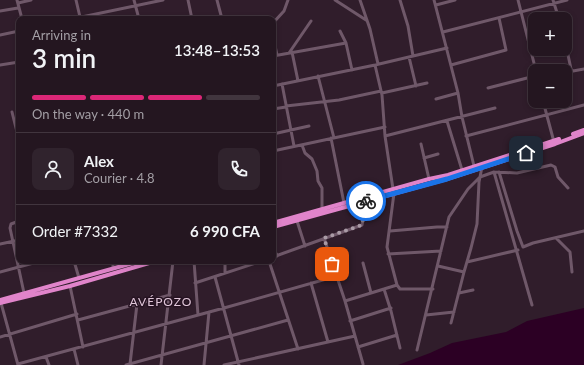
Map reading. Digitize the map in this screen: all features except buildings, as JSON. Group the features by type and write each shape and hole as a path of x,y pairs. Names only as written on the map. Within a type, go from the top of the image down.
{"highway":[{"path":"276,225 365,201 429,179 448,175 474,166 497,163 584,130"},
{"path":"276,224 344,203 447,179 584,133"},
{"path":"0,302 24,293 128,264"},
{"path":"0,302 70,286 146,264"}],"street":[{"path":"21,16 17,2 31,0"},
{"path":"76,0 80,16"},
{"path":"134,0 138,16"},
{"path":"92,16 163,0"},
{"path":"188,0 192,16"},
{"path":"217,0 221,16"},
{"path":"276,20 284,11 288,0"},
{"path":"335,0 366,20"},
{"path":"360,0 370,29 381,92 385,136 393,191 390,231 387,247 388,254 397,285 400,289 432,289"},
{"path":"400,0 408,26 413,56"},
{"path":"434,0 458,93 466,136 474,166"},
{"path":"436,5 455,0"},
{"path":"518,0 534,64"},
{"path":"443,32 522,12 554,2 567,0"},
{"path":"554,2 557,12"},
{"path":"0,11 18,8"},
{"path":"451,65 506,50 499,18"},
{"path":"298,81 290,52 311,21"},
{"path":"340,31 346,43 352,70"},
{"path":"0,35 16,32"},
{"path":"276,56 346,43"},
{"path":"276,85 376,65 447,48"},
{"path":"409,57 416,86"},
{"path":"0,65 16,62"},
{"path":"572,70 573,71 584,69"},
{"path":"318,76 333,138 344,203"},
{"path":"488,88 528,78"},
{"path":"276,108 339,100 427,83"},
{"path":"282,84 294,146"},
{"path":"436,99 458,93"},
{"path":"466,136 584,106"},
{"path":"385,136 495,108"},
{"path":"545,108 554,142"},
{"path":"12,112 16,128"},
{"path":"447,121 462,170"},
{"path":"276,133 309,126"},
{"path":"276,150 385,127"},
{"path":"302,144 305,153 312,159 318,181 322,188 322,210"},
{"path":"421,144 429,179"},
{"path":"424,158 438,154"},
{"path":"417,350 449,217 472,184 480,177 494,172 524,172 551,165 555,167 558,177 568,188"},
{"path":"451,323 476,224 480,177 483,166"},
{"path":"494,172 518,250 532,305"},
{"path":"499,172 523,247 584,231"},
{"path":"276,257 362,225 365,211 365,201"},
{"path":"297,220 305,246"},
{"path":"16,223 11,224 10,226 16,254"},
{"path":"390,231 446,227"},
{"path":"580,233 584,236"},
{"path":"324,238 345,301 363,364"},
{"path":"556,238 570,252 572,272"},
{"path":"0,244 16,240"},
{"path":"467,262 518,250"},
{"path":"388,254 441,251"},
{"path":"363,263 371,293"},
{"path":"18,264 24,293"},
{"path":"0,272 30,264"},
{"path":"75,264 79,278"},
{"path":"161,365 173,264"},
{"path":"194,264 198,315"},
{"path":"225,264 225,273"},
{"path":"195,283 253,264"},
{"path":"270,264 298,349"},
{"path":"438,266 464,272"},
{"path":"0,302 18,365 337,276"},
{"path":"215,277 238,363"},
{"path":"311,283 328,342"},
{"path":"345,301 397,285"},
{"path":"70,286 83,347"},
{"path":"384,289 391,308 400,348"},
{"path":"459,293 472,290"},
{"path":"78,320 170,295"},
{"path":"130,364 137,304"},
{"path":"350,321 391,308"},
{"path":"204,365 209,312"},
{"path":"426,316 454,312"},
{"path":"0,337 76,314"},
{"path":"126,365 288,320"},
{"path":"358,347 397,335"},
{"path":"224,365 355,336"},
{"path":"74,349 78,365"},
{"path":"46,357 48,365"}],"shaded area":[{"path":"584,308 584,365 398,365 452,343 506,332 527,321"}],"way so far":[{"path":"332,264 324,238 362,225 366,201"}],"district":[{"name":"AVÉPOZO","path":"161,301"}],"route":[{"path":"366,201 447,179 526,153"}]}
